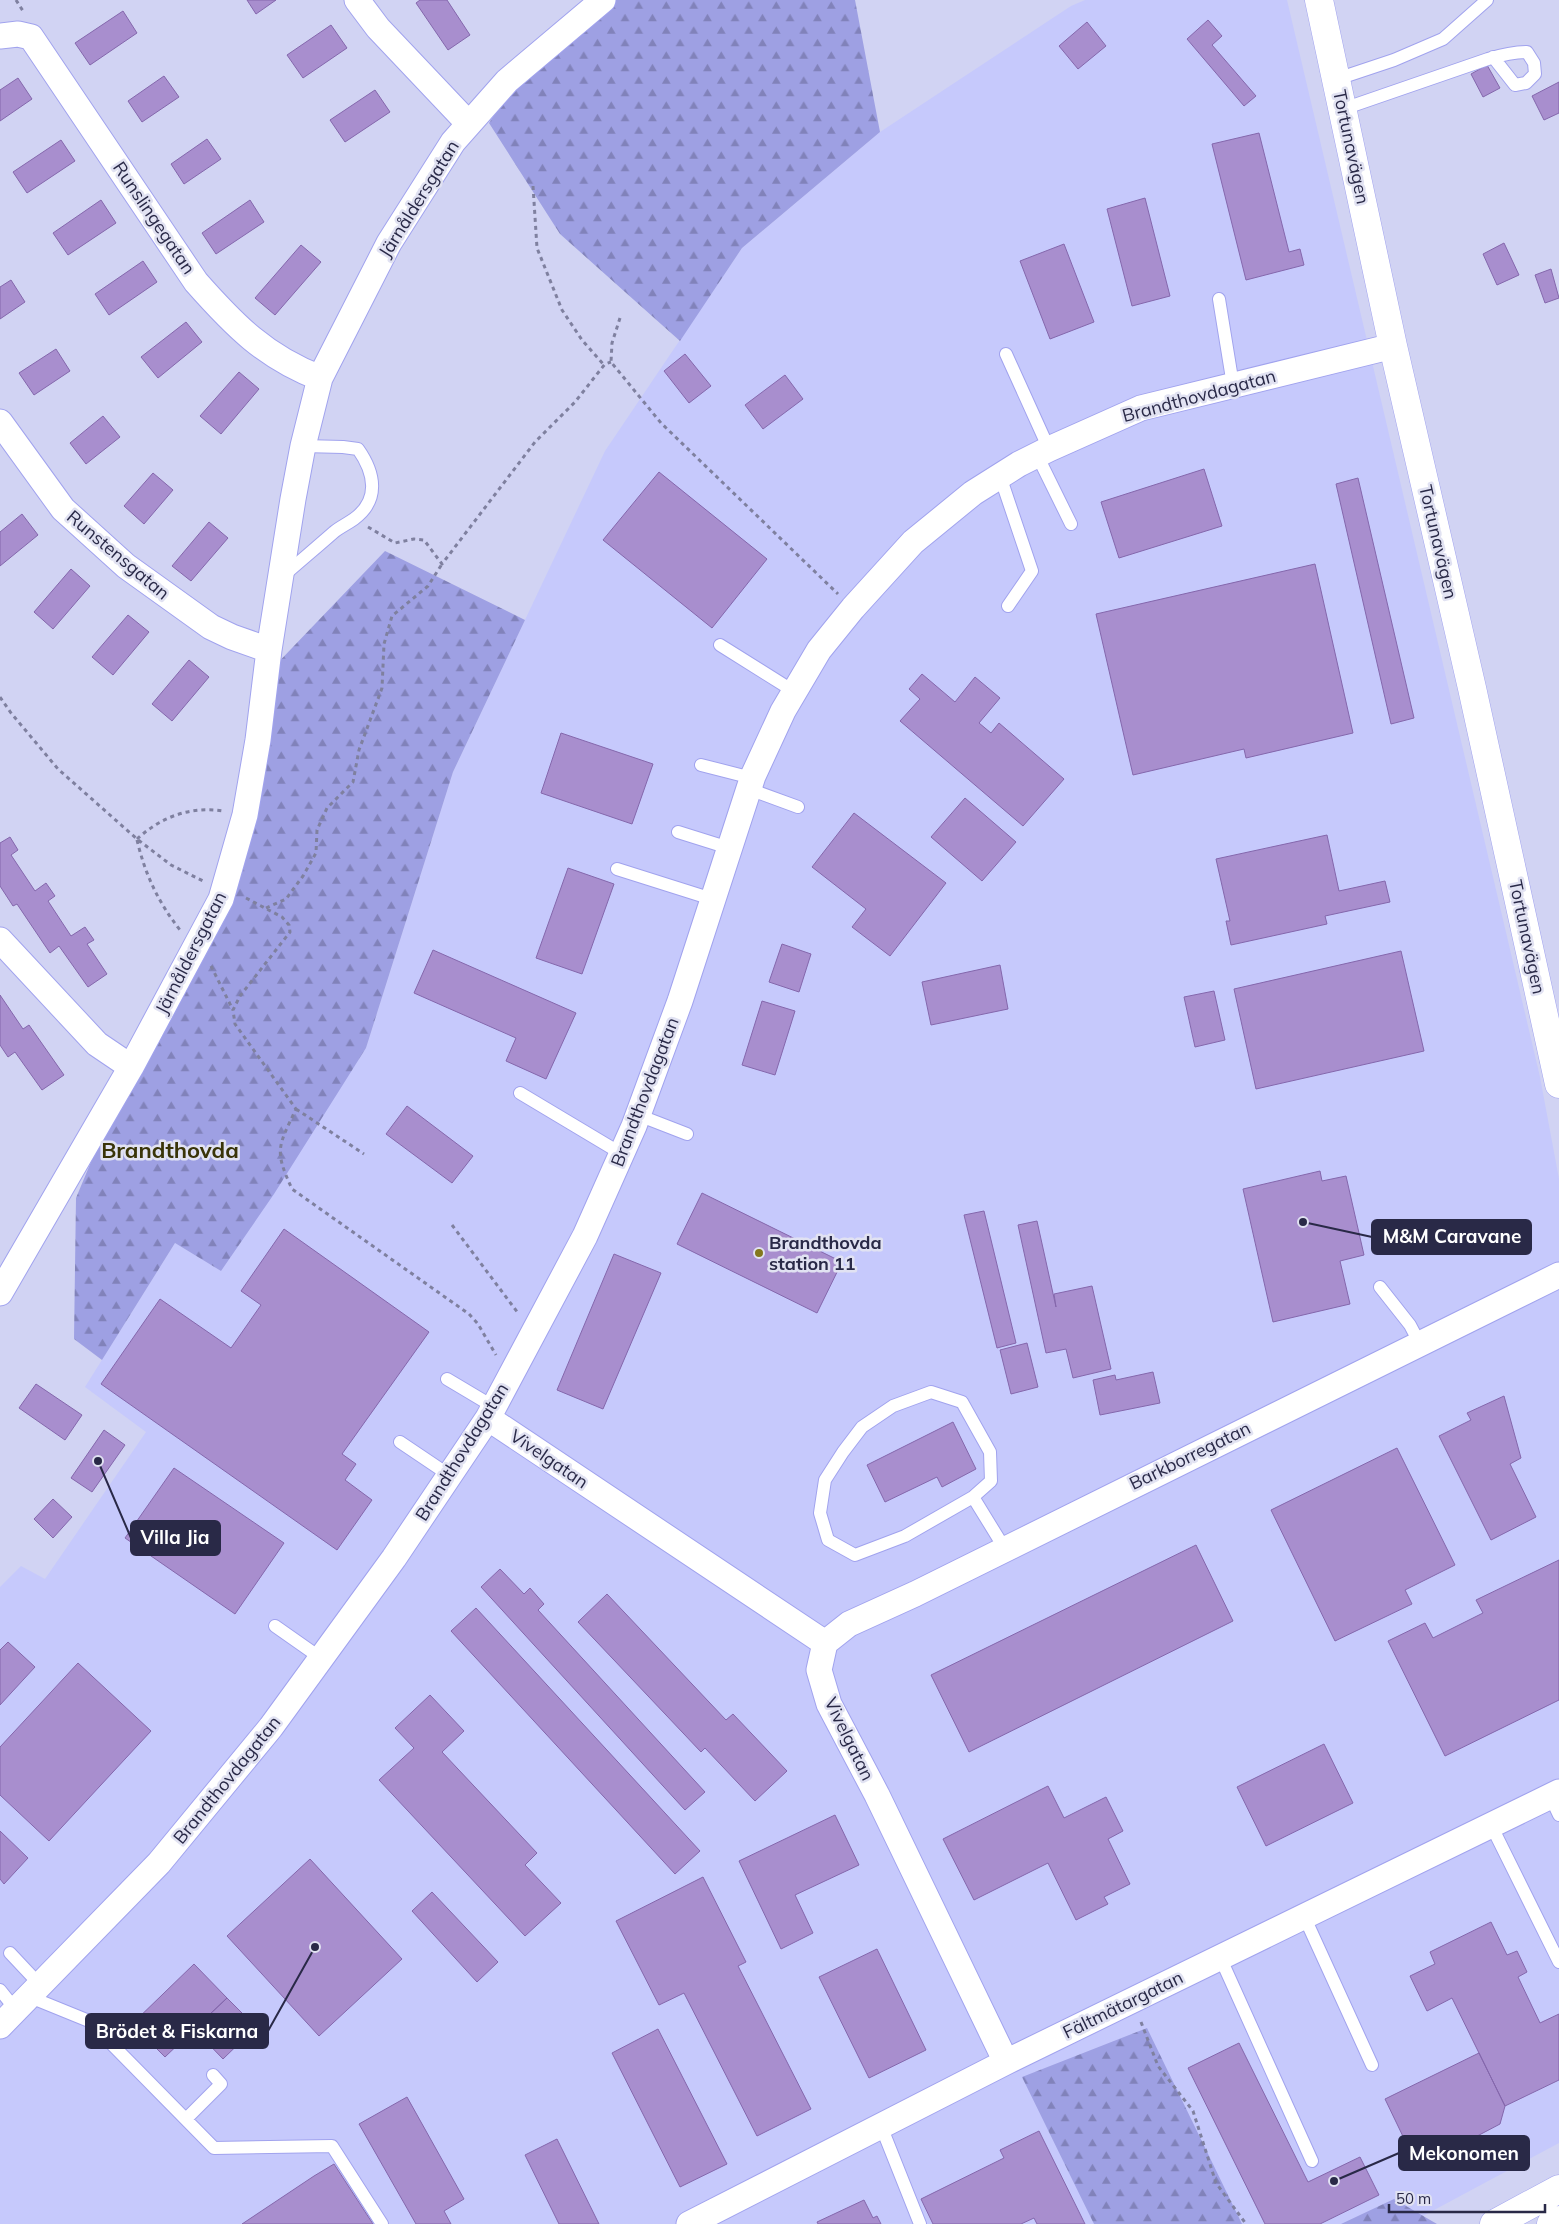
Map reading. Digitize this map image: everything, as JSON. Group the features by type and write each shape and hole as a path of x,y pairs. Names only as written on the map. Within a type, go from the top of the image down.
{"street":[{"name":"Järnåldersgatan","path":"1,1288 131,1067 198,946 221,899 245,815 258,740 268,650 282,577 293,499 303,446 320,378 389,243 422,189 468,123 508,81 603,0"},
{"name":"Tortunavägen","path":"1319,0 1393,346 1470,678 1559,1084"},
{"path":"359,1 378,28 468,123"},
{"name":"Runslingegatan","path":"7,35 31,37 43,52 196,282 224,314 257,344 300,370 320,378"},
{"name":"Brandthovdagatan","path":"22,2005 164,1858 271,1727 322,1660 394,1558 491,1412 586,1236 622,1154 680,1001 751,783 783,711 819,650 853,608 913,542 1000,476 1043,452 1141,408 1393,346"},
{"name":"Runstensgatan","path":"0,422 63,509 112,554 211,626 232,637 268,650"},
{"path":"0,940 97,1044 131,1067"},
{"name":"Barkborregatan","path":"825,1643 849,1624 915,1594 1559,1275"},
{"name":"Vivelgatan","path":"491,1412 825,1643 819,1670 829,1704 877,1795 1006,2062"},
{"name":"Fältmätargatan","path":"689,2224 1006,2062 1304,1916 1491,1825 1556,1801"},
{"path":"1494,2224 1559,2189"},
{"path":"1551,2224 1559,2220"}],"lane":[{"path":"1337,79 1394,60 1443,39 1487,0"},
{"path":"1343,109 1493,57"},
{"path":"1219,299 1233,385"},
{"path":"1006,354 1071,524"},
{"path":"282,577 337,530 355,518 368,504 374,491 370,472 365,459 358,449 303,446"},
{"path":"1000,476 1032,571 1008,606"},
{"path":"720,645 795,692"},
{"path":"701,765 751,783 798,807"},
{"path":"678,832 729,848"},
{"path":"617,869 712,899"},
{"path":"520,1093 622,1154"},
{"path":"638,1115 687,1134"},
{"path":"1380,1287 1410,1325 1420,1344"},
{"path":"447,1379 491,1412"},
{"path":"931,1392 962,1402 990,1452 991,1482 973,1497 905,1536 855,1556 828,1540 820,1513 825,1480 862,1427 894,1406 931,1392"},
{"path":"400,1442 449,1476"},
{"path":"973,1497 1006,1549"},
{"path":"275,1626 322,1660"},
{"path":"1491,1825 1559,1962"},
{"path":"1304,1916 1372,2065"},
{"path":"10,1953 22,2005"},
{"path":"1220,1957 1312,2162"},
{"path":"0,1990 22,2005 90,2021 214,2148 332,2146 382,2224"},
{"path":"186,2119 222,2084 213,2075"},
{"path":"881,2126 920,2224"}],"path":[{"path":"533,186 537,248 562,310 582,340 604,365"},
{"path":"620,318 612,343 611,362 661,423 853,608"},
{"path":"266,908 286,899 303,876 316,853 317,830 327,808 353,782 359,750 382,688 384,644 392,616 428,586 442,564 535,442 575,402 604,365 611,362"},
{"path":"355,518 395,544 414,539 424,540 442,564"},
{"path":"0,696 11,713 58,769 137,839 171,865 204,882"},
{"path":"137,839 151,826 184,812 211,810 245,815"},
{"path":"137,839 156,897 187,938 198,946 218,977 233,1010 235,1024 296,1109 364,1154"},
{"path":"233,1010 240,996 290,932 289,925 282,917 246,898"},
{"path":"296,1109 280,1142 281,1165 292,1189 468,1314 478,1324 497,1357 514,1369"},
{"path":"452,1225 533,1334"},
{"path":"1134,2000 1158,2066 1193,2111 1216,2183 1246,2224"}],"shaded area":[{"path":"1085,0 1287,0 1540,1077 1559,1179 1559,2143 1408,2224 0,2224 0,1587 21,1566 45,1579 146,1432 85,1387 175,1243 220,1270 366,1048 453,772 605,451 742,248 880,132 1071,6"}],"green space":[{"path":"605,0 855,0 880,132 742,248 680,341 560,234 489,123 517,78"},
{"path":"385,551 525,620 453,772 366,1048 274,1194 221,1271 175,1243 102,1360 74,1339 76,1198 127,1075 225,887 269,672"},
{"path":"1147,2028 1242,2224 1094,2224 1022,2077"},
{"path":"1394,2199 1437,2224 1341,2224"}],"building":[{"path":"247,0 276,0 256,14"},
{"path":"420,0 447,0 470,35 448,50 416,3"},
{"path":"123,11 137,33 90,65 75,43"},
{"path":"1208,20 1222,36 1212,45 1256,96 1244,106 1187,39"},
{"path":"1087,22 1106,46 1078,69 1059,46"},
{"path":"331,25 347,48 303,78 287,55"},
{"path":"1487,65 1500,88 1483,97 1471,74"},
{"path":"164,76 179,97 142,122 128,101"},
{"path":"18,78 32,99 0,121 0,90"},
{"path":"1559,82 1559,113 1544,120 1532,96"},
{"path":"375,90 390,112 345,142 330,120"},
{"path":"1259,133 1289,252 1300,249 1304,265 1246,280 1212,144"},
{"path":"207,139 221,159 184,184 171,164"},
{"path":"61,140 75,161 27,193 13,172"},
{"path":"1145,198 1170,296 1132,306 1107,209"},
{"path":"101,200 116,223 68,255 53,233"},
{"path":"250,200 264,222 216,254 202,233"},
{"path":"1504,243 1519,275 1497,285 1483,254"},
{"path":"1064,244 1094,322 1050,339 1020,261"},
{"path":"301,245 321,262 275,315 255,298"},
{"path":"143,261 157,282 109,315 95,294"},
{"path":"1551,269 1559,298 1545,303 1535,275"},
{"path":"11,280 25,302 0,319 0,287"},
{"path":"186,322 202,342 158,378 141,357"},
{"path":"56,349 70,371 34,395 19,373"},
{"path":"685,354 711,386 689,403 664,371"},
{"path":"239,372 259,389 221,434 200,416"},
{"path":"785,375 803,399 763,429 745,405"},
{"path":"103,416 120,437 86,464 70,443"},
{"path":"1204,469 1222,526 1119,558 1101,502"},
{"path":"659,472 767,559 712,628 603,540"},
{"path":"153,473 173,490 144,524 124,506"},
{"path":"1358,478 1414,718 1391,724 1336,484"},
{"path":"22,514 38,535 0,566 0,532"},
{"path":"209,522 228,538 191,581 172,566"},
{"path":"1315,564 1353,733 1246,758 1244,749 1133,775 1096,614"},
{"path":"71,569 90,586 53,629 34,612"},
{"path":"128,615 149,632 113,675 92,657"},
{"path":"189,660 209,677 172,721 152,704"},
{"path":"922,674 955,702 975,677 1000,698 979,723 991,733 999,723 1064,779 1023,826 900,721 920,699 909,689"},
{"path":"561,733 653,764 632,824 541,793"},
{"path":"965,798 1016,842 982,881 931,837"},
{"path":"854,813 946,883 890,956 852,927 866,909 812,867"},
{"path":"1327,835 1339,891 1385,881 1390,902 1325,916 1327,924 1231,945 1226,921 1230,921 1216,859"},
{"path":"10,837 18,850 11,855 35,891 46,883 55,896 48,901 71,936 85,927 94,940 87,944 107,974 88,987 59,946 50,953 17,904 13,906 0,886 0,843"},
{"path":"568,868 614,884 582,974 536,958"},
{"path":"782,944 811,954 799,992 769,982"},
{"path":"433,950 576,1013 546,1079 506,1061 516,1038 414,993"},
{"path":"1401,951 1424,1051 1256,1089 1234,989"},
{"path":"1000,965 1008,1009 931,1025 922,982"},
{"path":"1214,991 1225,1040 1195,1047 1184,997"},
{"path":"0,995 23,1029 29,1025 64,1075 42,1090 15,1052 8,1057 0,1045"},
{"path":"762,1001 795,1011 775,1075 742,1065"},
{"path":"407,1106 473,1156 452,1183 386,1134"},
{"path":"1320,1171 1322,1181 1346,1176 1364,1255 1340,1261 1350,1304 1273,1322 1243,1189"},
{"name":"Brandthovda station 11","path":"702,1193 842,1262 817,1313 677,1244"},
{"path":"984,1211 1016,1343 997,1348 964,1215"},
{"path":"1037,1221 1056,1307 1054,1294 1092,1286 1111,1369 1073,1378 1066,1349 1046,1353 1018,1225"},
{"path":"284,1229 429,1332 342,1454 356,1464 345,1480 372,1500 337,1550 101,1384 160,1299 231,1348 261,1305 241,1291"},
{"path":"614,1254 661,1273 603,1409 557,1390"},
{"path":"1027,1343 1038,1387 1011,1394 1000,1350"},
{"path":"1153,1372 1160,1403 1100,1415 1093,1380 1115,1375 1116,1380"},
{"path":"36,1384 82,1415 65,1440 19,1408"},
{"path":"1504,1396 1521,1458 1510,1464 1536,1517 1491,1540 1439,1436 1471,1420 1467,1413"},
{"path":"953,1422 976,1469 942,1487 937,1477 885,1502 867,1465"},
{"path":"104,1430 125,1445 92,1492 71,1478"},
{"path":"1397,1448 1455,1565 1405,1590 1412,1604 1335,1641 1271,1510"},
{"path":"174,1468 284,1543 235,1614 125,1538"},
{"path":"53,1499 72,1517 53,1538 34,1519"},
{"path":"1196,1545 1233,1621 969,1752 931,1675"},
{"path":"1559,1560 1559,1700 1445,1756 1388,1641 1425,1623 1433,1638 1483,1613 1476,1600"},
{"path":"500,1569 524,1594 530,1588 544,1604 538,1610 705,1792 685,1810 481,1587"},
{"path":"607,1594 726,1720 733,1714 787,1771 755,1801 705,1748 701,1752 578,1622"},
{"path":"476,1608 700,1851 675,1874 451,1631"},
{"path":"8,1642 35,1667 0,1705 0,1650"},
{"path":"78,1663 151,1731 49,1841 0,1795 0,1747"},
{"path":"430,1695 464,1731 442,1752 537,1853 525,1865 561,1903 525,1936 379,1780 414,1748 395,1728"},
{"path":"1324,1744 1353,1803 1266,1846 1237,1787"},
{"path":"1048,1786 1064,1818 1106,1797 1123,1831 1108,1839 1130,1884 1104,1897 1108,1904 1076,1920 1048,1863 974,1900 943,1839"},
{"path":"835,1815 859,1865 795,1895 813,1933 781,1949 739,1861"},
{"path":"0,1831 28,1858 4,1884 0,1879"},
{"path":"310,1859 402,1959 319,2036 227,1936"},
{"path":"703,1877 746,1962 738,1966 811,2109 757,2136 684,1993 659,2005 616,1921"},
{"path":"432,1892 498,1962 477,1982 412,1911"},
{"path":"1491,1922 1507,1955 1517,1951 1527,1972 1518,1977 1540,2023 1559,2014 1559,2080 1505,2106 1452,1998 1427,2011 1410,1976 1435,1964 1430,1952"},
{"path":"877,1949 926,2050 869,2078 819,1977"},
{"path":"194,1964 227,1998 165,2057 132,2024"},
{"path":"227,1998 256,2027 223,2059 194,2029"},
{"path":"658,2029 727,2164 680,2187 612,2053"},
{"path":"1239,2043 1308,2182 1360,2157 1379,2195 1320,2224 1265,2224 1188,2068"},
{"path":"1479,2053 1505,2106 1500,2124 1426,2163 1410,2151 1385,2099"},
{"path":"407,2097 464,2199 444,2211 451,2224 416,2224 359,2124"},
{"path":"1039,2131 1085,2224 1037,2224 1034,2218 1021,2224 933,2224 921,2199 1004,2158 1000,2150"},
{"path":"557,2139 599,2224 559,2224 525,2155"},
{"path":"334,2164 373,2224 242,2224 314,2176"},
{"path":"864,2200 873,2218 877,2216 881,2224 818,2224 817,2222"}],"place":[{"name":"M&M Caravane","path":"1303,1222"},
{"name":"Brandthovda station 11","path":"759,1253"},
{"name":"Villa Jia","path":"98,1461"},
{"name":"Brödet & Fiskarna","path":"315,1947"},
{"name":"Mekonomen","path":"1334,2181"}],"district":[{"name":"Brandthovda","path":"170,1150"}]}
